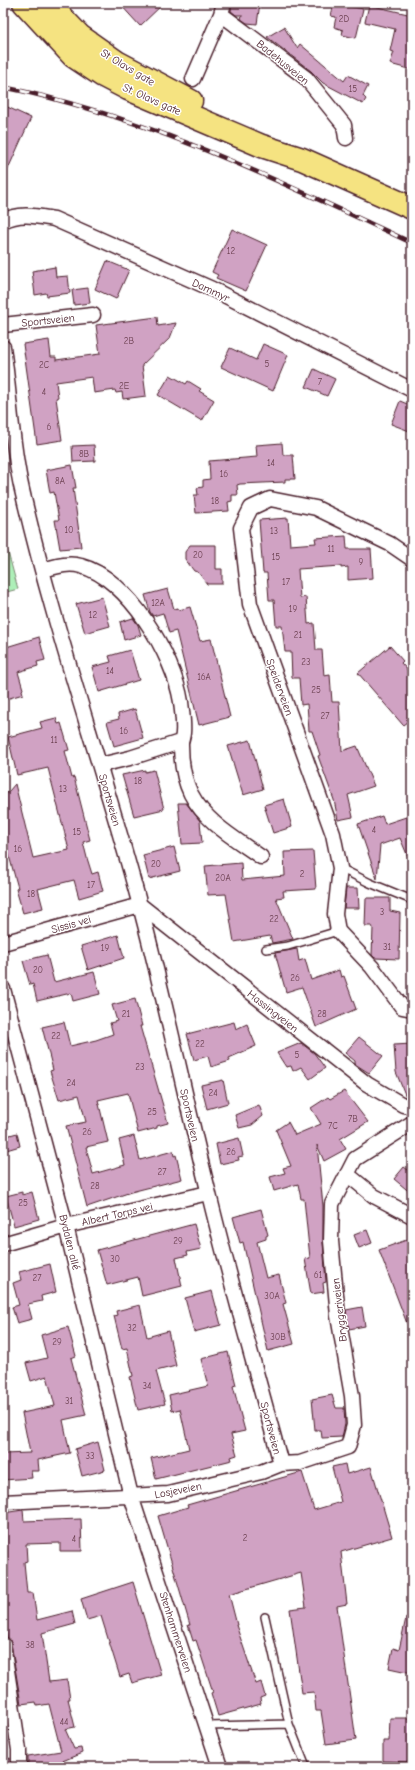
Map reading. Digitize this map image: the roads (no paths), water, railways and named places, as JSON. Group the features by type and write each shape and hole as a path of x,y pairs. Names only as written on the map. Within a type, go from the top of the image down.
{"highway":[{"path":"11,3 45,13"},
{"name":"St. Olavs gate","path":"24,3 45,13 73,56 103,76 128,89 262,146 302,158 412,208"},
{"name":"St Olavs gate","path":"45,13 117,62 158,85 220,114"},
{"name":"St. Olavs gate","path":"220,114 266,134 302,158"}],"street":[{"name":"Badehusveien","path":"193,79 223,8 306,78 344,125 346,138"},
{"name":"Dammyr","path":"3,221 10,217 29,214 54,219 212,289 412,390"},
{"name":"Sportsveien","path":"3,325 94,315"},
{"name":"Sportsveien","path":"3,347 8,382 10,414 21,487 42,570 140,904 208,1193 281,1464"},
{"name":"Speiderveien","path":"338,931 335,914 340,868 333,834 250,604 241,528 251,508 270,499 316,508 390,544 412,559"},
{"path":"42,570 71,564 89,569 102,576 126,596 140,613 157,638 168,658 176,678 181,701 184,734 180,742 183,767 190,793 211,821 261,857"},
{"name":"Sportsveien","path":"100,765 130,758 180,742"},
{"name":"Sissis vei","path":"3,943 140,904"},
{"name":"Hassingveien","path":"140,904 367,1084 403,1104 412,1107"},
{"path":"338,931 372,967 402,1007 412,1009"},
{"name":"Bydalen allé","path":"3,989 66,1226 131,1496"},
{"name":"Bryggeriveien","path":"348,1447 354,1425 352,1396 338,1316 332,1241 332,1204 355,1159 412,1123"},
{"path":"347,1174 374,1196 412,1216"},
{"name":"Albert Torps vei","path":"3,1244 66,1226 208,1193"},
{"name":"Losjeveien","path":"3,1502 168,1494 261,1472 281,1464 300,1463 348,1447"},
{"name":"Stenhammerveien","path":"131,1496 208,1726 214,1752 220,1767"},
{"path":"3,1644 5,1669 19,1750 19,1767"}],"lane":[{"path":"340,868 370,883 412,900"},
{"path":"266,950 288,946 338,931"},
{"path":"265,1617 289,1724 306,1767"},
{"path":"208,1726 289,1724"}],"railway":[{"path":"3,87 56,99 161,133 262,174 412,243"}]}
